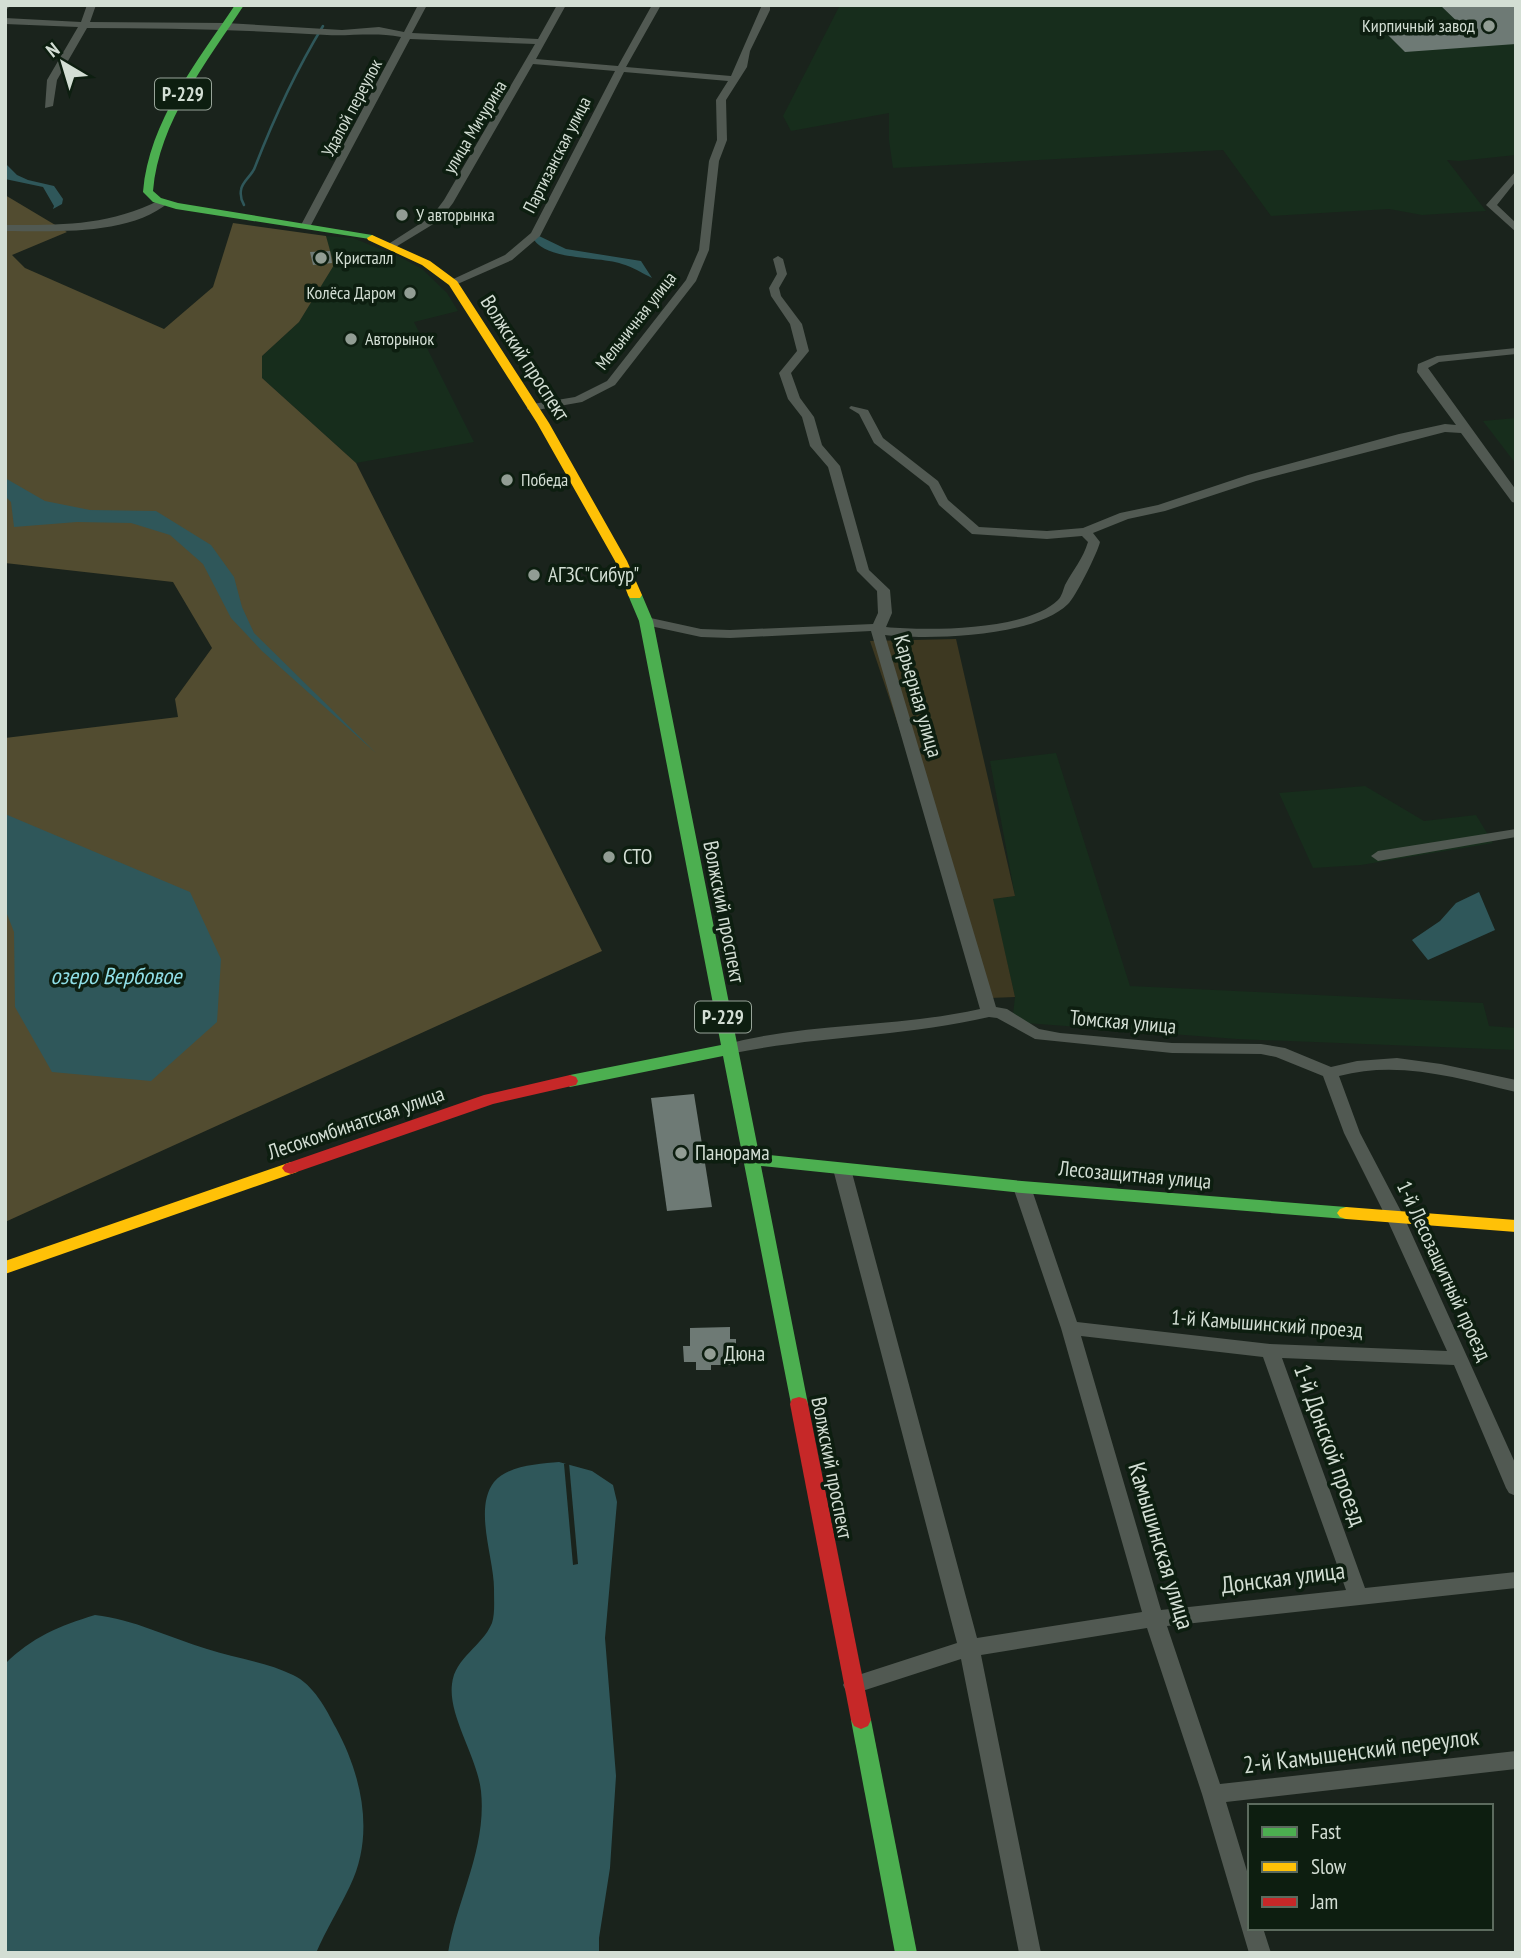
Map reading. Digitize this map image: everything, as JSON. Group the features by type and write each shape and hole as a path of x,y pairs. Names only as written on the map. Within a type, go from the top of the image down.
{"main road":[{"name":"Р-229","path":"226,26 240,5"},
{"name":"Волжский проспект","path":"226,26 181,97 154,155 147,184 148,192 152,197 164,202 200,210 364,235 394,245 426,263 453,283 531,407 621,561 646,621 906,1953"},
{"name":"Лесокомбинатская улица","path":"5,1268 490,1099 599,1074 729,1049"},
{"name":"Лесозащитная улица","path":"751,1160 1022,1187 1516,1226"}],"street":[{"path":"48,106 52,80 84,25 92,5"},
{"name":"Удалой переулок","path":"306,225 424,5"},
{"name":"улица Мичурина","path":"394,245 436,218 532,61 562,5"},
{"name":"Партизанская улица","path":"453,283 498,263 525,246 536,233 621,68 657,5"},
{"name":"Мельничная улица","path":"531,407 578,400 611,383 691,281 704,250 714,161 722,140 720,100 742,67 745,51 766,5"},
{"path":"5,21 84,25 226,26 328,32 379,30 409,36 542,42"},
{"path":"532,61 733,79"},
{"path":"1516,174 1491,205 1516,229"},
{"path":"5,228 103,226 140,216 164,202"},
{"name":"Карьерная улица","path":"778,260 782,274 774,288 776,296 796,324 803,351 785,373 794,399 808,417 816,446 834,466 863,571 883,590 885,613 877,630 989,1012"},
{"path":"1516,351 1437,359 1422,366 1423,372 1462,429 1516,499"},
{"path":"855,408 864,412 878,440 934,484 943,502 976,531 1047,535 1085,532 1124,516 1161,508 1252,478 1399,438 1445,428 1462,429"},
{"path":"646,621 701,633 730,634 867,626 877,630 991,630 1055,609 1066,600 1070,587 1091,556 1094,542 1085,532"},
{"path":"1378,856 1516,833"},
{"path":"729,1049 772,1038 904,1027 989,1012"},
{"name":"Томская улица","path":"989,1012 1001,1013 1035,1034 1172,1048 1261,1049 1279,1052 1330,1073"},
{"path":"1330,1073 1357,1066 1397,1063 1441,1069 1516,1086"},
{"name":"1-й Лесозащитный проезд","path":"1330,1073 1352,1133 1395,1217 1516,1488"},
{"path":"842,1169 969,1648 1030,1953"},
{"name":"Камышинская улица","path":"1022,1187 1070,1328 1154,1619 1213,1794 1248,1912"},
{"name":"1-й Камышинский проезд","path":"1070,1328 1270,1351 1460,1358"},
{"name":"1-й Донской проезд","path":"1270,1351 1358,1596"},
{"name":"Донская улица","path":"853,1685 969,1648 1154,1619 1516,1580"},
{"name":"2-й Камышенский переулок","path":"1213,1794 1516,1760"},
{"path":"1253,1930 1260,1953"}],"shaded area":[{"path":"840,5 1516,5 1516,155 1447,160 1486,211 1422,215 1389,209 1271,216 1223,150 893,168 889,113 791,131 783,116"},
{"path":"5,195 67,232 12,255 25,268 164,329 213,287 233,223 326,236 334,265 299,322 262,356 262,378 356,463 602,951 5,1222 5,738 178,717 175,699 212,648 173,582 5,563"},
{"name":"Авторынок","path":"326,236 353,238 400,257 422,269 447,293 458,311 414,322 474,442 356,463 262,378 262,356 299,322 333,266"},
{"path":"1516,418 1516,464 1483,421"},
{"path":"956,639 1015,896 993,899 1015,997 990,998 870,641"},
{"path":"1056,753 1130,986 1483,1003 1489,1026 1516,1028 1516,1050 1237,1039 1012,1022 1015,997 992,899 1015,896 990,761"},
{"path":"1365,786 1424,821 1476,815 1493,843 1361,865 1313,868 1279,793"}],"water":[{"path":"5,163 17,175 54,186 63,199 62,204 53,209 54,206 43,187 5,179"},
{"path":"539,236 566,249 641,261 652,278 622,264 551,251 534,240"},
{"path":"5,478 45,501 90,510 156,511 211,545 234,577 242,607 254,633 376,753 262,651 231,618 203,564 170,535 131,523 77,522 14,527 11,502 5,496"},
{"name":"озеро Вербовое","path":"5,814 190,892 221,959 217,1022 151,1081 52,1072 15,1007 14,932 5,909"},
{"path":"1479,892 1495,930 1428,960 1412,940 1440,921 1456,903"},
{"path":"559,1462 592,1471 613,1485 617,1502 605,1638 616,1776 610,1868 599,1953 448,1953 476,1853 482,1812 478,1778 454,1709 452,1684 458,1666 488,1631 493,1619 493,1579 486,1535 485,1506 488,1493 500,1476 524,1466"},
{"path":"95,1615 123,1620 207,1649 283,1671 300,1679 324,1706 353,1766 362,1806 363,1826 358,1867 316,1953 5,1953 5,1664 25,1646 47,1634"}],"pier":[{"path":"569,1463 578,1564 573,1565 564,1464"}],"building":[{"name":"Кирпичный завод","path":"1440,5 1516,5 1516,44 1405,52 1388,35 1465,29"},
{"name":"Кристалл","path":"330,251 332,263 313,265 310,252"},
{"name":"Панорама","path":"694,1094 712,1207 667,1211 651,1098"},
{"name":"Дюна","path":"730,1327 730,1339 736,1339 736,1365 711,1365 711,1370 696,1370 696,1362 684,1362 683,1346 690,1346 690,1328"}],"waterway":[{"path":"244,205 241,200 242,187 254,170 286,95 323,26"}],"traffic: fast":[{"path":"240,5 197,70 168,121 150,170 148,192 157,200 176,206 372,238"},
{"path":"635,595 646,621 799,1404"},
{"path":"570,1081 729,1049"},
{"path":"751,1159 1022,1187 1346,1213"},
{"path":"861,1720 906,1953"}],"traffic: slow":[{"path":"372,238 426,263 453,283 543,423 621,561 635,595"},
{"path":"5,1268 291,1168"},
{"path":"1346,1213 1516,1226"}],"traffic: jam":[{"path":"291,1168 490,1099 570,1081"},
{"path":"799,1404 861,1720"}],"place":[{"name":"Кирпичный завод","path":"1489,26"},
{"name":"У авторынка","path":"402,215"},
{"name":"Кристалл","path":"321,258"},
{"name":"Колёса Даром","path":"410,293"},
{"name":"Авторынок","path":"351,339"},
{"name":"Победа","path":"507,480"},
{"name":"АГЗС\"Сибур\"","path":"534,575"},
{"name":"СТО","path":"609,857"},
{"name":"Панорама","path":"681,1153"},
{"name":"Дюна","path":"710,1354"}]}
